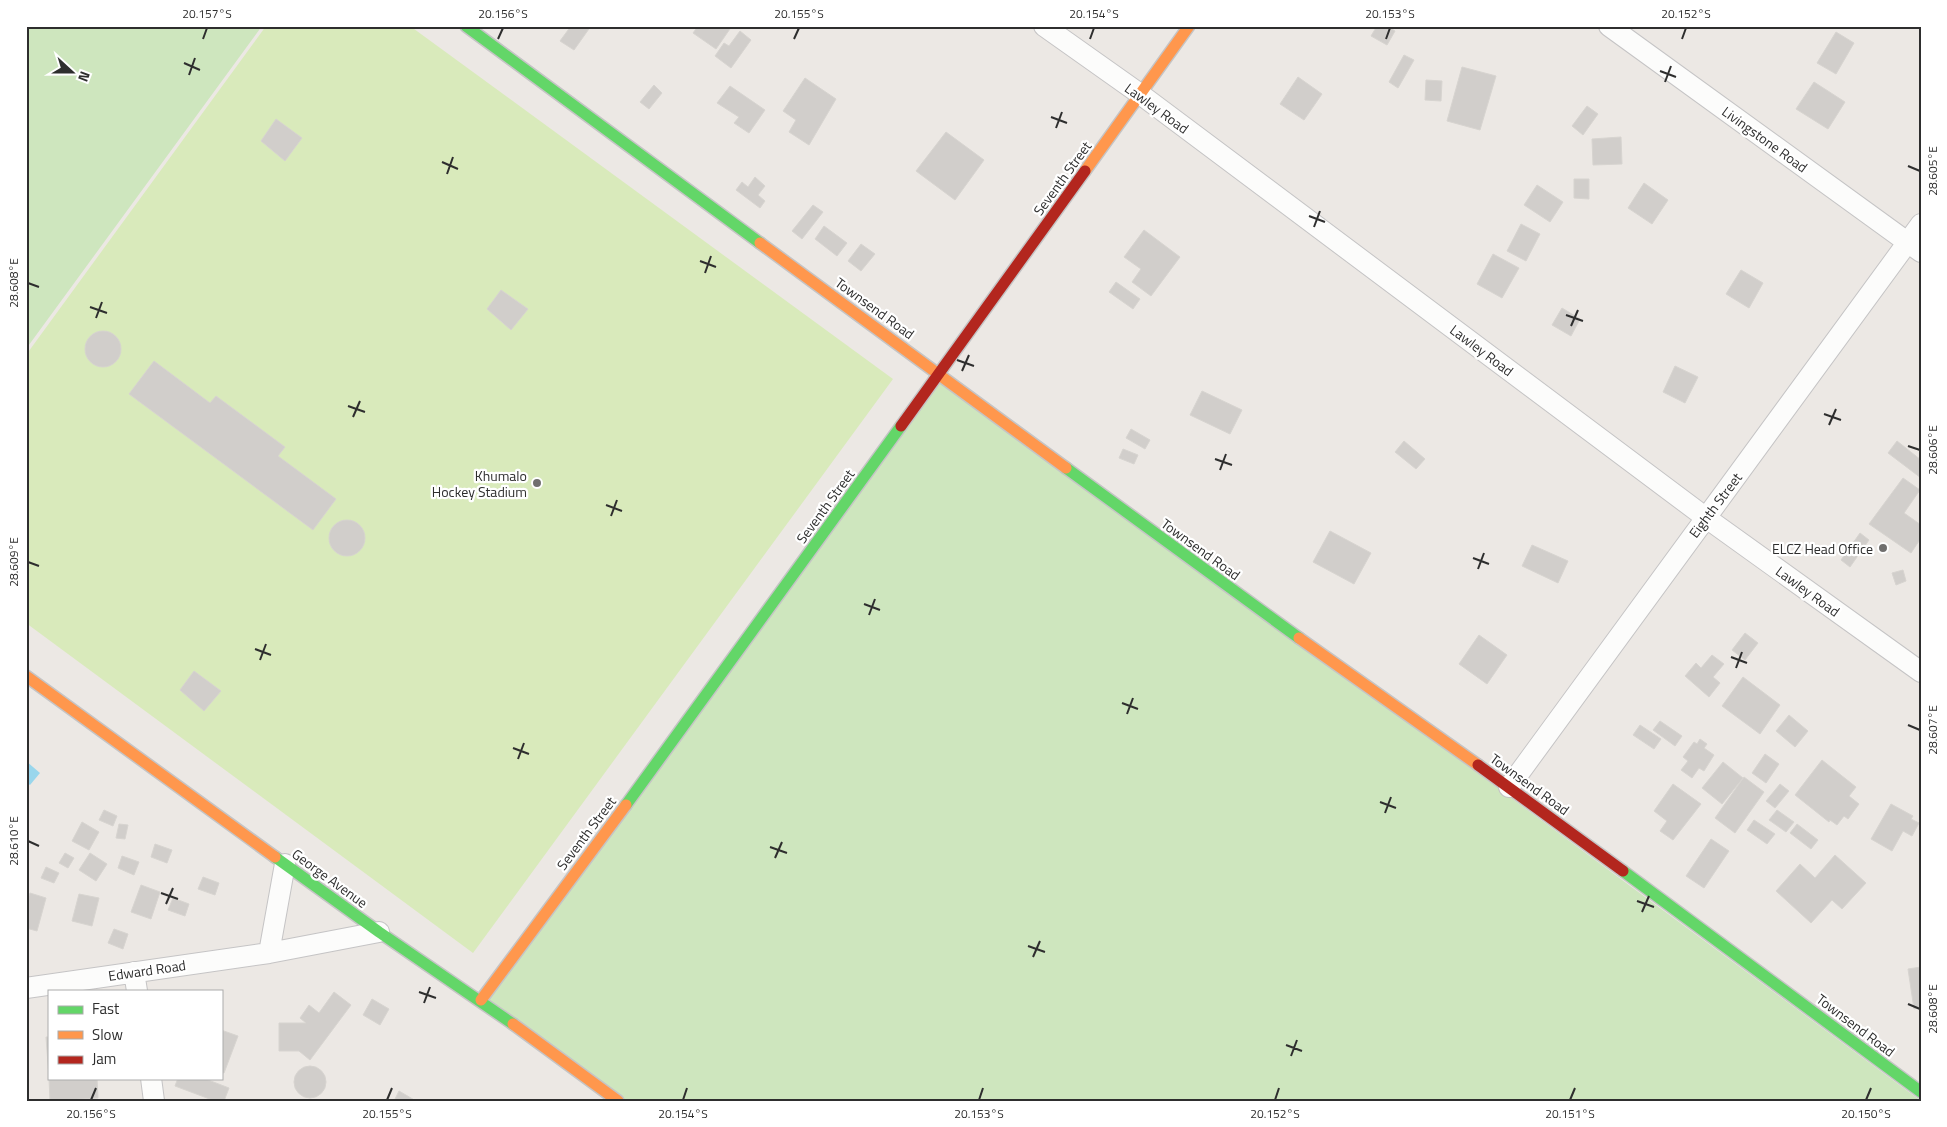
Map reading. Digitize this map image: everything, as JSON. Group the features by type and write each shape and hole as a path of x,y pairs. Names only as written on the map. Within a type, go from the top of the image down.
{"street":[{"name":"Townsend Road","path":"466,26 1221,583 1509,787 1921,1092"},
{"name":"Lawley Road","path":"1044,26 1140,94 1705,517 1921,672"},
{"name":"Seventh Street","path":"481,1000 720,678 1189,26"},
{"name":"Livingstone Road","path":"1610,26 1914,247"},
{"name":"Eighth Street","path":"1509,787 1705,517 1914,247 1921,224"},
{"name":"George Avenue","path":"26,676 380,932 481,1000 616,1100"},
{"path":"269,953 285,864"},
{"name":"Edward Road","path":"26,988 136,981 380,932"},
{"path":"151,1080 154,1101"}],"green space":[{"path":"26,26 262,26 26,349"},
{"name":"Khumalo Hockey Stadium","path":"266,26 410,26 893,379 473,953 26,623 26,355"},
{"path":"939,375 1921,1101 624,1101 481,1000"}],"water":[{"path":"26,761 40,773 30,785 26,782"}],"building":[{"path":"571,26 591,26 574,50 560,41"},
{"path":"698,26 732,26 716,49 693,33"},
{"path":"1377,26 1387,26 1395,31 1387,45 1371,36"},
{"path":"740,31 751,40 731,68 715,56 724,43 729,46"},
{"path":"1836,32 1854,43 1836,74 1817,63"},
{"path":"1404,55 1414,60 1398,88 1389,82"},
{"path":"1462,67 1496,76 1480,130 1447,121"},
{"path":"1298,77 1322,94 1304,120 1280,104"},
{"path":"805,78 836,99 809,145 789,132 796,120 783,111"},
{"path":"1426,80 1442,81 1441,101 1425,100"},
{"path":"1814,82 1845,102 1828,129 1796,109"},
{"path":"654,85 662,93 649,109 640,102"},
{"path":"730,86 765,110 749,133 734,123 739,117 717,103"},
{"path":"1587,106 1598,114 1583,135 1572,126"},
{"path":"276,119 302,138 285,161 261,141"},
{"path":"946,132 984,160 955,200 916,171"},
{"path":"1621,137 1622,164 1593,165 1592,139"},
{"path":"755,177 765,186 758,195 765,201 760,208 736,190 742,182 748,187"},
{"path":"1574,179 1589,179 1589,199 1574,198"},
{"path":"1644,183 1668,200 1652,224 1628,208"},
{"path":"1537,185 1563,202 1550,222 1524,205"},
{"path":"813,205 823,212 802,239 792,231"},
{"path":"1521,224 1540,234 1526,261 1507,251"},
{"path":"824,226 847,243 837,256 815,239"},
{"path":"1144,230 1180,257 1151,296 1132,282 1141,269 1124,257"},
{"path":"861,244 875,254 861,271 848,261"},
{"path":"1493,254 1519,268 1502,298 1477,284"},
{"path":"1741,270 1763,283 1749,308 1726,294"},
{"path":"1116,282 1140,299 1133,309 1109,292"},
{"path":"501,290 528,309 511,330 487,309"},
{"path":"1562,308 1580,319 1571,336 1552,325"},
{"path":"103,331 116,336 121,349 116,362 103,367 90,362 85,349 90,336"},
{"path":"154,361 210,403 216,396 285,447 278,456 336,499 313,530 129,394"},
{"path":"1675,366 1698,377 1685,403 1663,392"},
{"path":"1202,391 1242,410 1230,434 1190,415"},
{"path":"1131,429 1150,440 1145,449 1126,438"},
{"path":"1404,441 1425,459 1416,469 1395,452"},
{"path":"1897,441 1921,460 1921,478 1888,453"},
{"path":"1123,449 1138,455 1134,464 1119,458"},
{"path":"1903,478 1920,490 1904,513 1921,525 1921,538 1911,553 1869,524"},
{"path":"347,520 360,525 365,538 360,551 347,556 334,551 329,538 334,525"},
{"path":"1330,531 1371,553 1354,584 1313,562"},
{"path":"1860,533 1869,540 1850,567 1841,560"},
{"path":"1532,545 1568,561 1558,583 1522,566"},
{"path":"1903,570 1906,581 1896,585 1892,573"},
{"path":"1745,633 1758,643 1745,660 1732,650"},
{"path":"1479,635 1507,655 1487,684 1459,664"},
{"path":"1712,655 1724,664 1713,677 1720,683 1709,697 1685,676 1696,663 1701,668"},
{"path":"194,671 221,691 204,711 180,690"},
{"path":"1743,677 1780,705 1760,734 1722,706"},
{"path":"1789,715 1808,731 1795,747 1776,731"},
{"path":"1660,721 1682,736 1675,746 1653,730"},
{"path":"1640,725 1661,739 1654,749 1633,735"},
{"path":"1700,739 1707,744 1704,748 1714,755 1704,771 1699,768 1692,778 1681,770 1688,761 1683,757 1694,742 1697,744"},
{"path":"1765,754 1779,764 1766,783 1752,773"},
{"path":"1822,760 1856,787 1849,796 1859,804 1848,819 1844,816 1837,825 1830,820 1829,822 1795,795"},
{"path":"1723,762 1743,778 1722,804 1702,788"},
{"path":"1744,777 1764,792 1735,833 1715,818"},
{"path":"1673,784 1701,804 1673,840 1660,831 1667,821 1654,811"},
{"path":"1780,784 1789,791 1775,808 1766,801"},
{"path":"1891,804 1913,816 1911,819 1919,823 1912,836 1903,831 1892,851 1871,839"},
{"path":"104,810 117,816 113,826 99,820"},
{"path":"1777,810 1794,822 1786,832 1769,820"},
{"path":"1754,820 1775,834 1767,844 1747,830"},
{"path":"82,822 99,832 89,850 72,841"},
{"path":"119,824 128,825 125,839 116,838"},
{"path":"1797,824 1818,840 1811,849 1790,833"},
{"path":"1711,839 1729,851 1704,888 1686,876"},
{"path":"155,844 172,850 167,863 151,857"},
{"path":"65,853 74,858 68,868 59,863"},
{"path":"90,853 107,864 96,881 79,870"},
{"path":"1835,855 1866,883 1842,909 1832,900 1811,923 1776,891 1800,864 1815,878"},
{"path":"122,856 139,862 134,875 118,868"},
{"path":"46,867 59,873 54,883 41,878"},
{"path":"203,877 219,883 215,895 198,889"},
{"path":"141,885 160,892 151,919 131,912"},
{"path":"30,893 46,898 37,931 26,928 26,905"},
{"path":"79,894 99,898 92,926 72,921"},
{"path":"173,898 189,904 185,916 168,910"},
{"path":"114,929 128,934 123,949 108,943"},
{"path":"1921,967 1921,1007 1914,1009 1908,969"},
{"path":"334,992 351,1005 310,1060 299,1051 279,1051 279,1023 306,1023 300,1018 309,1005 319,1013"},
{"path":"372,999 389,1009 380,1025 363,1015"},
{"path":"222,1030 238,1036 224,1073 222,1072"},
{"path":"46,1037 48,1037 48,1064"},
{"path":"310,1066 316,1067 321,1071 325,1076 325,1088 321,1093 316,1097 310,1098 304,1097 299,1093 295,1088 294,1082 295,1076 299,1071 304,1067"},
{"path":"49,1080 97,1080 98,1098 50,1101"},
{"path":"177,1080 208,1080 229,1088 224,1101 215,1101 175,1086"},
{"path":"399,1091 416,1101 394,1101"}],"traffic: fast":[{"path":"466,26 760,243"},
{"path":"626,805 901,426"},
{"path":"1066,468 1299,638"},
{"path":"275,857 379,932 513,1024"},
{"path":"1623,871 1921,1092"}],"traffic: slow":[{"path":"1085,171 1189,26"},
{"path":"760,243 1066,468"},
{"path":"1299,638 1478,765"},
{"path":"26,676 275,857"},
{"path":"481,1000 626,805"},
{"path":"513,1024 618,1101"}],"traffic: jam":[{"path":"901,426 1085,171"},
{"path":"1478,765 1623,871"}],"place":[{"name":"Khumalo Hockey Stadium","path":"537,483"},
{"name":"ELCZ Head Office","path":"1883,548"}]}
